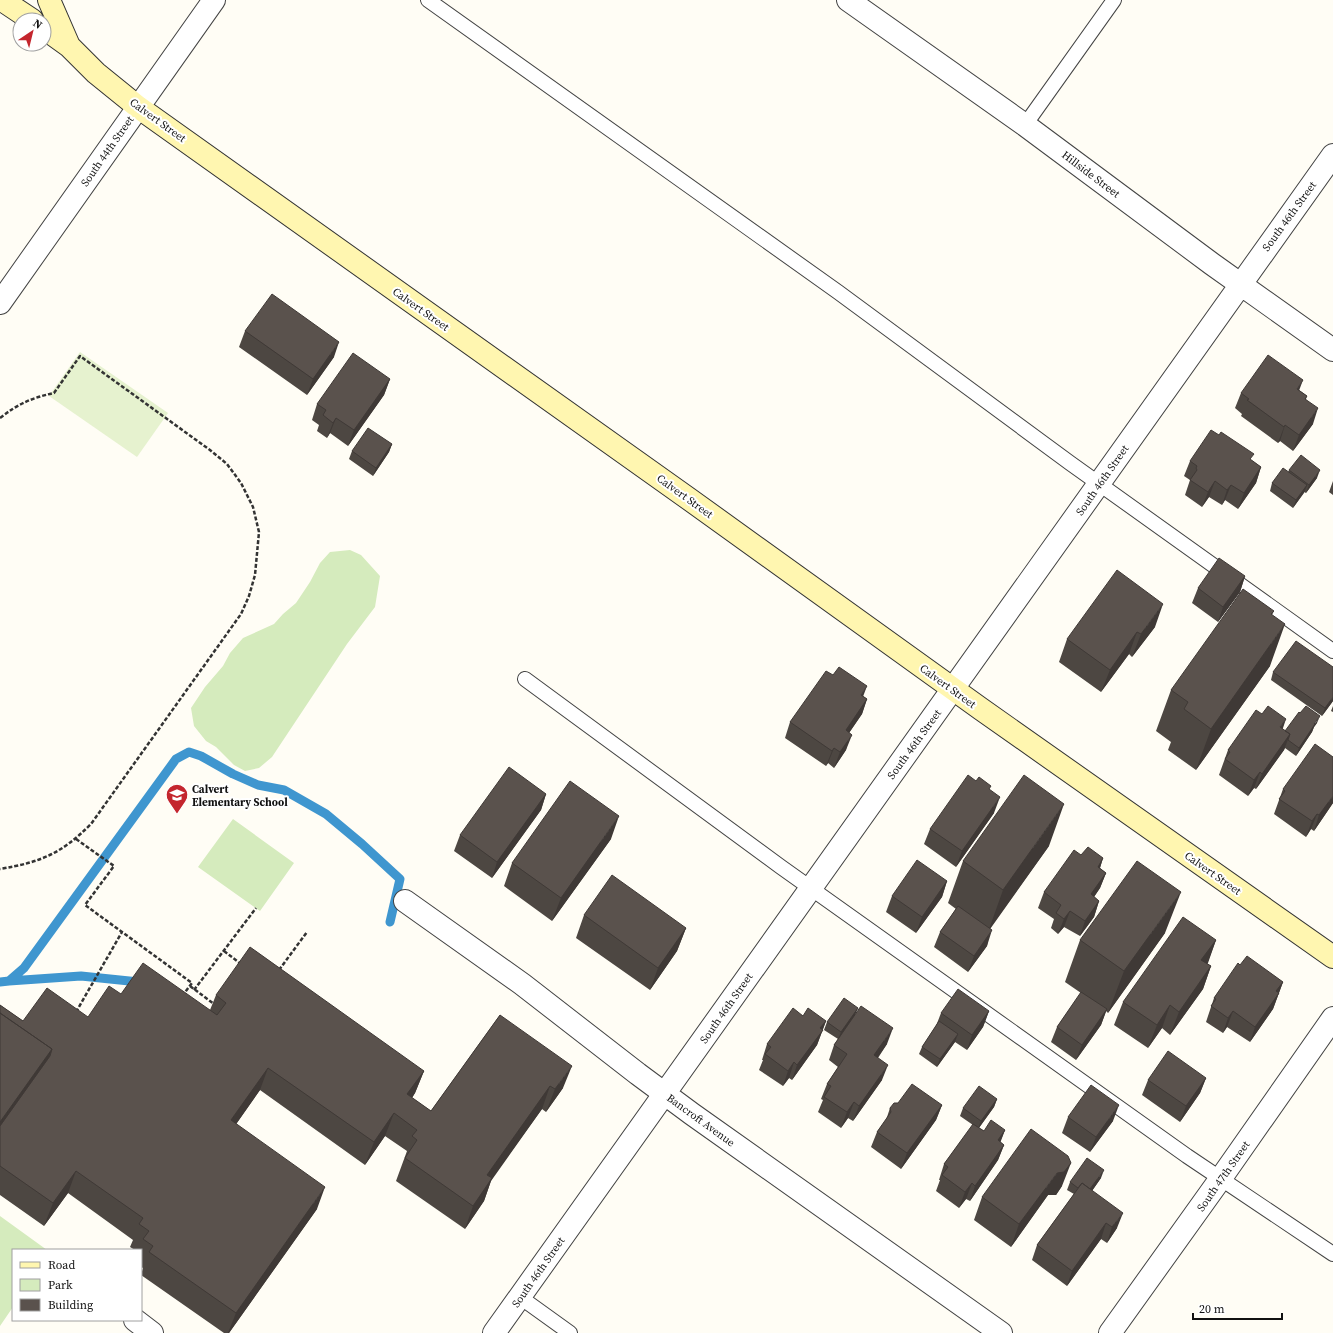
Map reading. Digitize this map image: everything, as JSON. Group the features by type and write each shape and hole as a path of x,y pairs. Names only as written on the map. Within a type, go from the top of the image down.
{"main road":[{"path":"2,0 20,12"},
{"path":"49,0 69,46"},
{"name":"Calvert Street","path":"52,34 69,46 96,73 138,107 689,499 953,689 1333,957"}],"street":[{"name":"South 44th Street","path":"0,303 214,0"},
{"name":"Hillside Street","path":"848,0 1025,125 1240,284 1333,350"},
{"name":"South 46th Street","path":"494,1333 1333,154"},
{"name":"Bancroft Avenue","path":"405,901 522,984 692,1114 1001,1333"},
{"name":"South 47th Street","path":"1110,1333 1333,1018"},
{"path":"136,1321 152,1333"}],"lane":[{"path":"428,0 838,292 1099,483 1333,651"},
{"path":"1025,125 1114,0"},
{"path":"525,679 811,888 1187,1156 1333,1254"},
{"path":"520,1297 570,1333"}],"path":[{"path":"0,418 18,405 35,397 54,393 80,356 228,464 241,483 253,507 259,532 255,575 249,596 241,614 91,824 76,839 48,858 0,870"},
{"path":"76,839 102,856 114,866 85,905 192,984 190,986 194,990 216,1006"},
{"path":"194,990 256,908"},
{"path":"72,1018 122,932"},
{"path":"277,972 307,932"},
{"path":"224,951 243,965"},
{"path":"182,997 190,986"}],"green space":[{"path":"80,352 168,413 137,457 49,396"},
{"path":"350,550 361,555 380,576 375,607 347,644 272,757 259,768 245,771 234,765 216,747 206,741 194,726 191,708 205,687 223,666 230,653 243,638 274,624 296,603 310,582 320,563 330,552"},
{"path":"233,819 294,863 260,911 198,867"},
{"path":"0,1216 46,1249 12,1249 12,1308 0,1326"}],"building":[{"path":"272,294 339,342 313,379 245,331"},
{"path":"353,353 390,379 354,430 336,418 333,423 323,415 326,410 317,404"},
{"path":"1268,355 1303,380 1297,389 1307,396 1305,399 1318,408 1299,435 1285,425 1284,427 1247,400 1249,399 1241,393"},
{"path":"368,428 392,444 376,468 352,451"},
{"path":"1211,430 1219,435 1221,432 1254,454 1250,459 1261,467 1244,493 1231,485 1227,490 1215,481 1208,492 1190,480 1197,470 1197,466 1190,461"},
{"path":"1301,455 1320,470 1309,485 1289,470"},
{"path":"1283,468 1307,485 1296,500 1272,483"},
{"path":"1219,558 1245,576 1223,607 1198,588"},
{"path":"1117,570 1163,604 1141,634 1137,632 1110,670 1067,639"},
{"path":"1243,589 1274,611 1271,614 1285,624 1211,729 1184,709 1188,702 1171,690"},
{"path":"1296,641 1333,667 1333,697 1325,708 1273,672"},
{"path":"839,667 867,686 861,695 867,699 846,730 852,735 840,752 834,748 832,751 790,722 826,671 833,675"},
{"path":"1268,706 1286,719 1280,727 1290,734 1262,774 1260,772 1254,780 1225,759 1230,752 1228,750 1256,710 1262,714"},
{"path":"1306,706 1320,716 1299,748 1288,740 1290,734 1285,731 1299,712 1300,713"},
{"path":"1315,744 1333,757 1333,796 1319,815 1317,814 1312,821 1279,799 1285,791 1283,789"},
{"path":"509,767 546,794 497,862 460,835"},
{"path":"968,775 976,781 979,777 991,786 989,789 1000,797 962,851 930,829"},
{"path":"1024,775 1064,804 1003,890 963,861"},
{"path":"570,781 619,816 561,898 512,863"},
{"path":"1088,847 1103,858 1098,867 1106,873 1091,894 1099,901 1085,921 1070,911 1064,919 1056,913 1061,905 1044,892 1074,850 1081,855"},
{"path":"917,860 947,881 922,917 892,896"},
{"path":"1137,861 1181,892 1124,971 1080,940"},
{"path":"612,875 686,928 658,968 584,915"},
{"path":"958,906 992,930 974,956 940,932"},
{"path":"1183,917 1216,940 1201,960 1211,966 1179,1012 1170,1005 1157,1025 1123,1002"},
{"path":"250,947 424,1071 407,1094 431,1111 500,1015 572,1066 555,1089 550,1086 487,1175 492,1178 473,1206 405,1158 417,1140 412,1136 417,1130 394,1113 374,1142 268,1068 231,1120 325,1187 236,1313 149,1252 153,1246 143,1239 149,1231 139,1224 143,1218 76,1171 53,1203 0,1166 0,1126 50,1056 52,1049 0,1013 0,1005 23,1021 47,988 88,1017 109,986 121,994 143,963 217,1015 226,1003 216,995"},
{"path":"1247,956 1283,982 1276,991 1279,993 1255,1027 1233,1011 1228,1018 1211,1006 1216,999 1214,998 1238,963 1240,965"},
{"path":"958,989 989,1011 972,1035 941,1013"},
{"path":"1081,992 1107,1009 1082,1045 1057,1027"},
{"path":"844,998 858,1008 841,1032 827,1022"},
{"path":"861,1006 893,1028 874,1055 888,1065 859,1106 854,1102 847,1112 824,1097 831,1086 827,1084 847,1054 834,1045"},
{"path":"793,1008 803,1016 808,1008 826,1021 820,1028 823,1030 797,1065 794,1062 788,1071 765,1054 771,1047 767,1044"},
{"path":"0,1013 52,1049 0,1122"},
{"path":"939,1021 958,1034 940,1059 922,1047"},
{"path":"1168,1051 1206,1078 1186,1106 1148,1080"},
{"path":"912,1084 942,1105 907,1153 877,1132 891,1112 890,1108 894,1103 898,1103"},
{"path":"1091,1085 1119,1105 1096,1137 1068,1117"},
{"path":"979,1086 997,1099 981,1121 963,1108"},
{"path":"991,1120 1005,1130 998,1140 1004,1145 975,1186 972,1183 965,1192 942,1175 948,1167 944,1164 973,1124 984,1131"},
{"path":"1031,1129 1068,1156 1071,1163 1064,1172 1057,1173 1019,1224 982,1197"},
{"path":"1087,1158 1104,1170 1090,1189 1082,1183 1078,1188 1070,1182"},
{"path":"1082,1183 1123,1213 1112,1227 1106,1223 1072,1271 1037,1245"}],"waterway":[{"path":"0,982 9,981 24,968 176,759 189,752 201,756 233,774 258,785 284,790 326,814 362,844 400,879 390,922"},
{"path":"9,981 81,976 139,982 142,984"}],"place":[{"name":"Calvert Elementary School","path":"177,814"}]}
